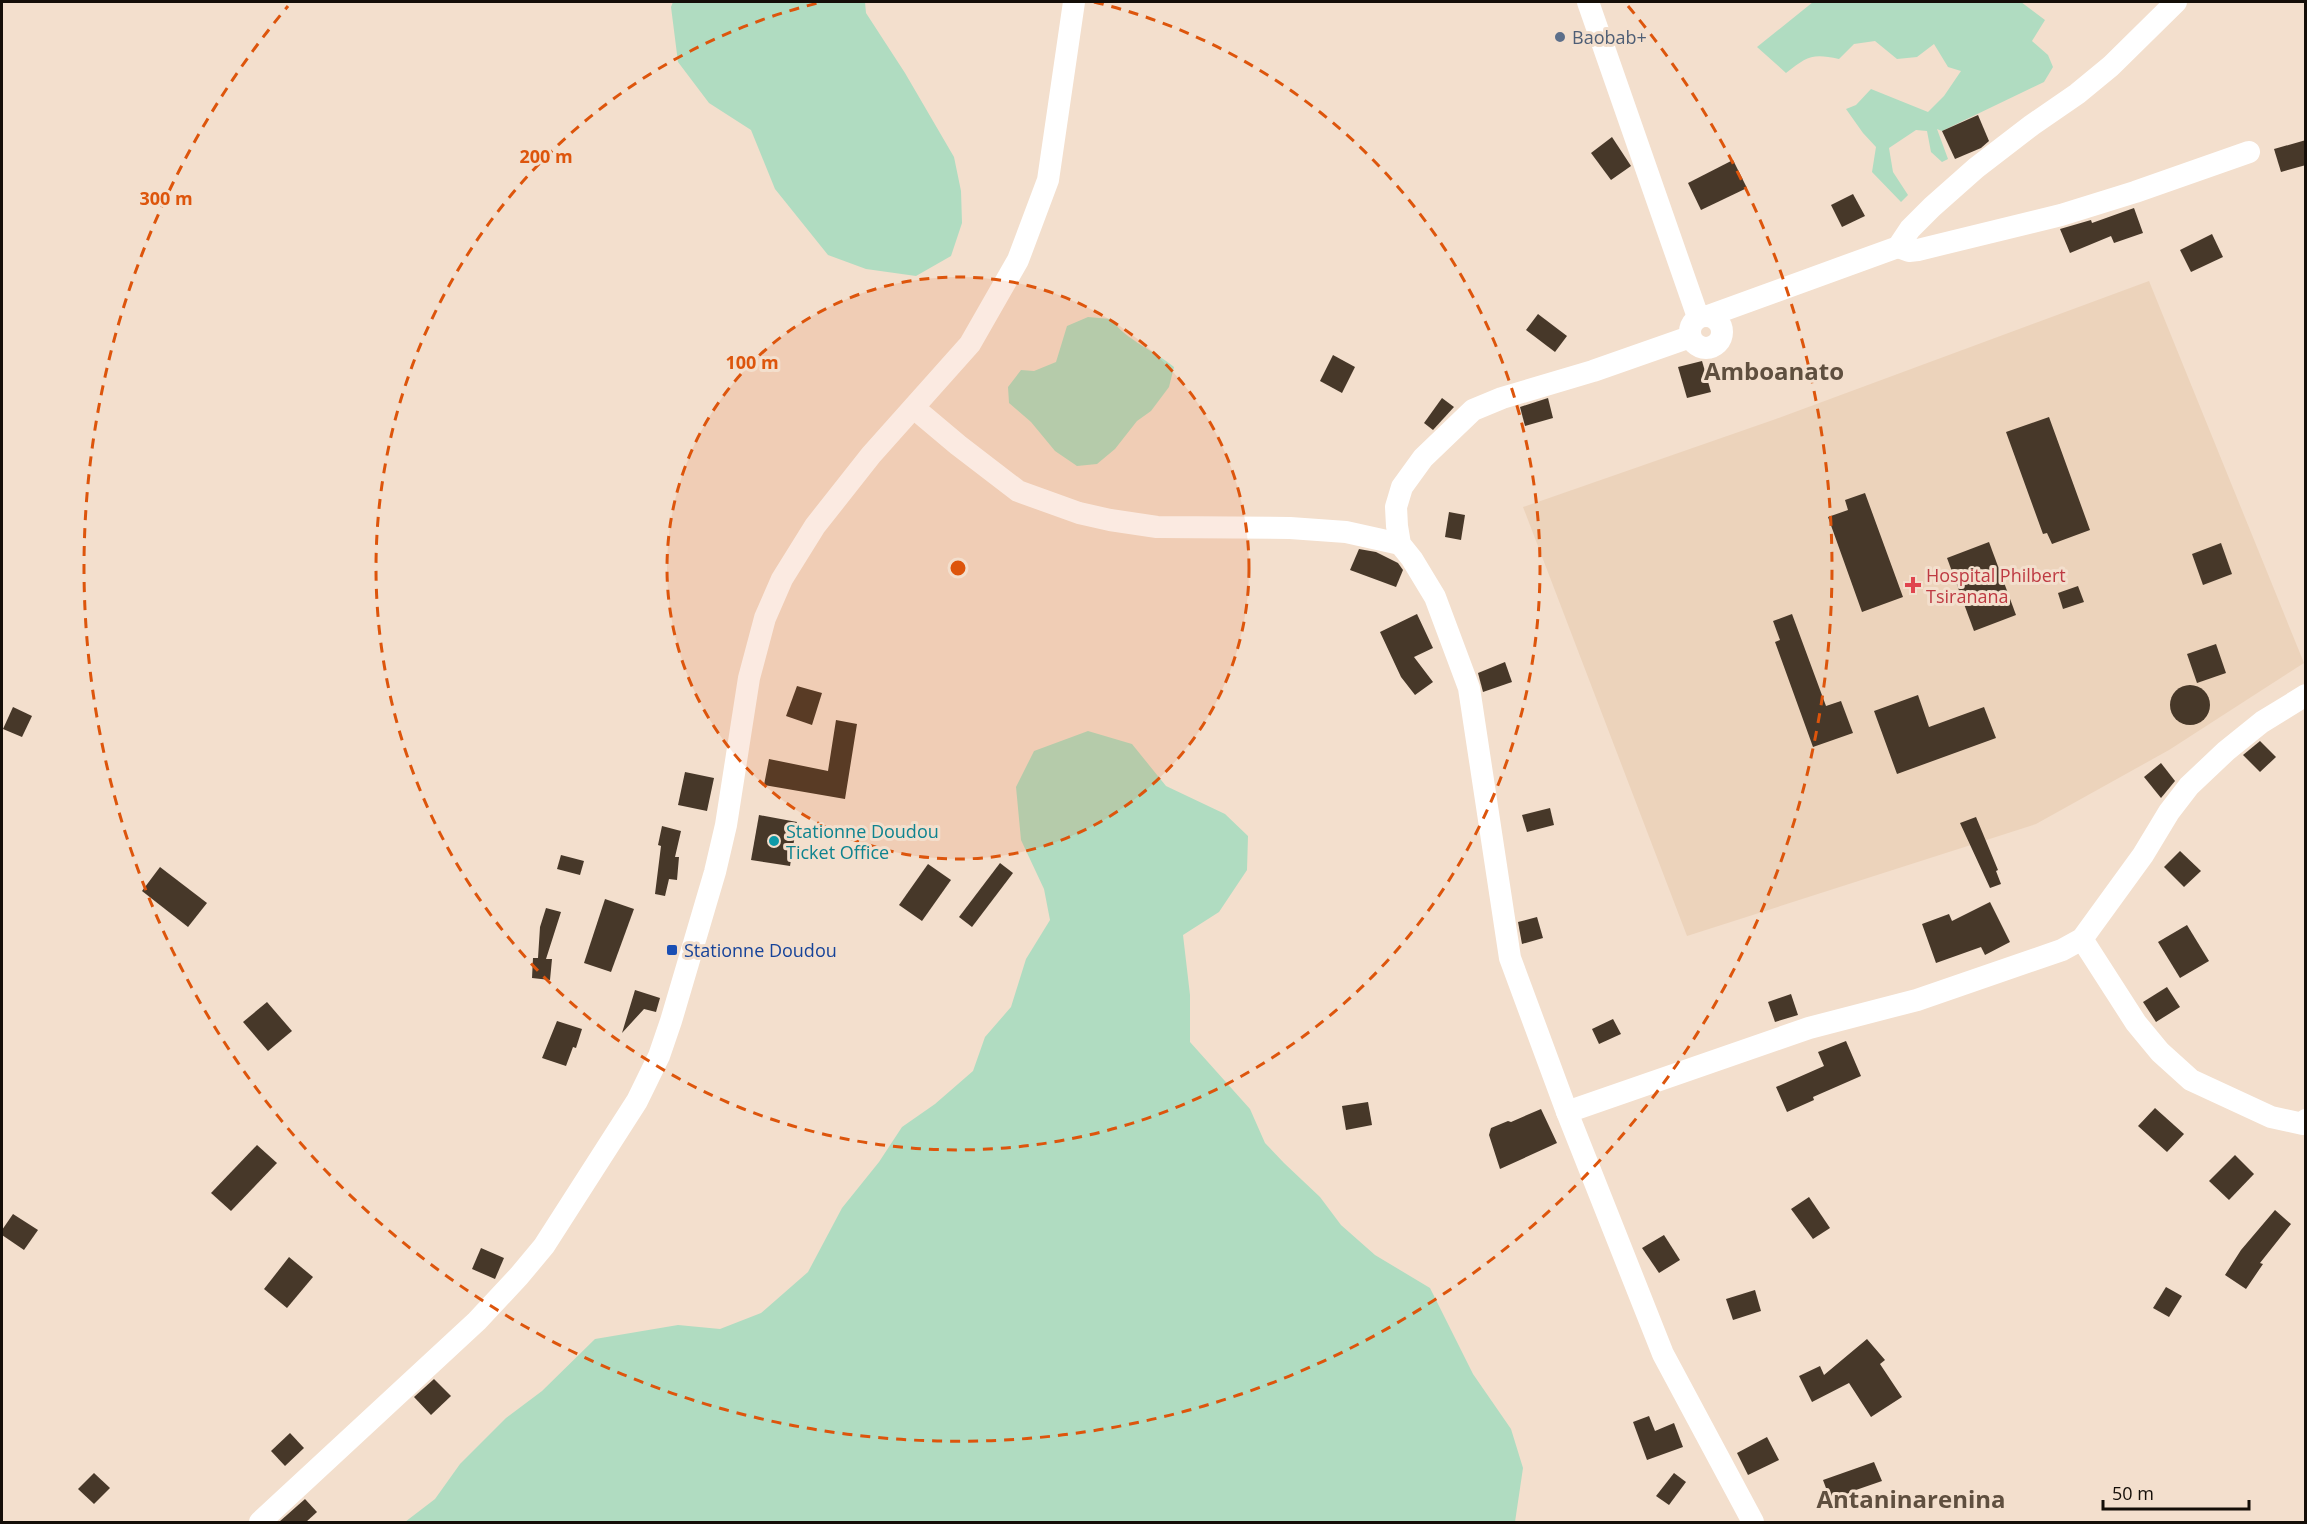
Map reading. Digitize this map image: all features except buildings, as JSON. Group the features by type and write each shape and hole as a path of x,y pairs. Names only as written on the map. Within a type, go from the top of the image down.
{"street":[{"path":"260,1522 477,1321 519,1276 544,1246 637,1101 659,1056 671,1022 715,872 726,825 748,678 765,618 782,579 815,526 871,455 970,344 1018,260 1048,180 1074,2"},
{"path":"1588,2 1699,323"},
{"path":"1753,1522 1663,1354 1567,1112 1510,958 1469,688 1435,597 1400,544 1396,507 1401,487 1423,458 1473,410 1502,398 1593,371 1699,323 1898,247 1910,229 1932,207 1985,160 2094,80 2176,2"},
{"path":"1898,247 1909,251 1918,250 2061,215 2249,152"},
{"path":"914,408 958,446 1018,491 1079,513 1157,527 1290,528 1346,532 1400,544"},
{"path":"1567,1112 1809,1028 1917,1000 2062,950 2082,939 2143,855 2169,812 2189,786 2262,722 2306,694"},
{"path":"2082,939 2136,1023 2160,1052 2191,1080 2271,1117 2304,1124"}],"shaded area":[{"name":"Hospital Philbert Tsiranana","path":"2149,281 2304,663 2169,750 2036,824 1687,936 1523,507 1773,420"}],"green space":[{"path":"673,2 865,2 866,13 905,73 954,157 961,191 962,223 951,256 916,276 866,269 828,255 775,189 751,130 709,103 678,62 671,7"},
{"path":"1813,2 2021,2 2045,20 2032,41 2048,55 2053,67 2044,82 1942,131 1937,129 1948,159 1942,162 1931,152 1927,131 1916,130 1889,148 1893,172 1908,195 1901,202 1872,172 1876,147 1846,109 1856,105 1871,89 1928,112 1944,96 1961,71 1948,67 1934,44 1917,57 1897,59 1875,41 1854,44 1839,59 1822,56 1810,58 1786,73 1757,47"},
{"path":"1088,317 1111,319 1117,327 1174,367 1169,387 1151,411 1137,421 1115,449 1097,464 1077,466 1055,451 1031,422 1009,403 1008,387 1021,370 1034,371 1056,362 1067,326"},
{"path":"1088,731 1132,744 1166,786 1225,814 1248,836 1247,870 1219,912 1183,935 1190,995 1190,1042 1250,1109 1265,1143 1320,1197 1341,1225 1375,1255 1430,1288 1473,1374 1511,1429 1523,1468 1515,1522 405,1522 435,1499 460,1464 506,1418 542,1391 595,1339 678,1325 720,1329 761,1313 808,1272 842,1208 879,1162 902,1127 935,1104 973,1071 985,1037 1011,1007 1026,959 1050,920 1044,889 1021,840 1016,787 1034,751"}],"place":[{"name":"Baobab+","path":"1560,37"},
{"name":"Hospital Philbert Tsiranana","path":"1913,585"},
{"name":"Stationne Doudou Ticket Office","path":"774,841"},
{"name":"Stationne Doudou","path":"672,950"}],"district":[{"name":"Amboanato","path":"1774,370"},
{"name":"Antaninarenina","path":"1911,1498"}]}
